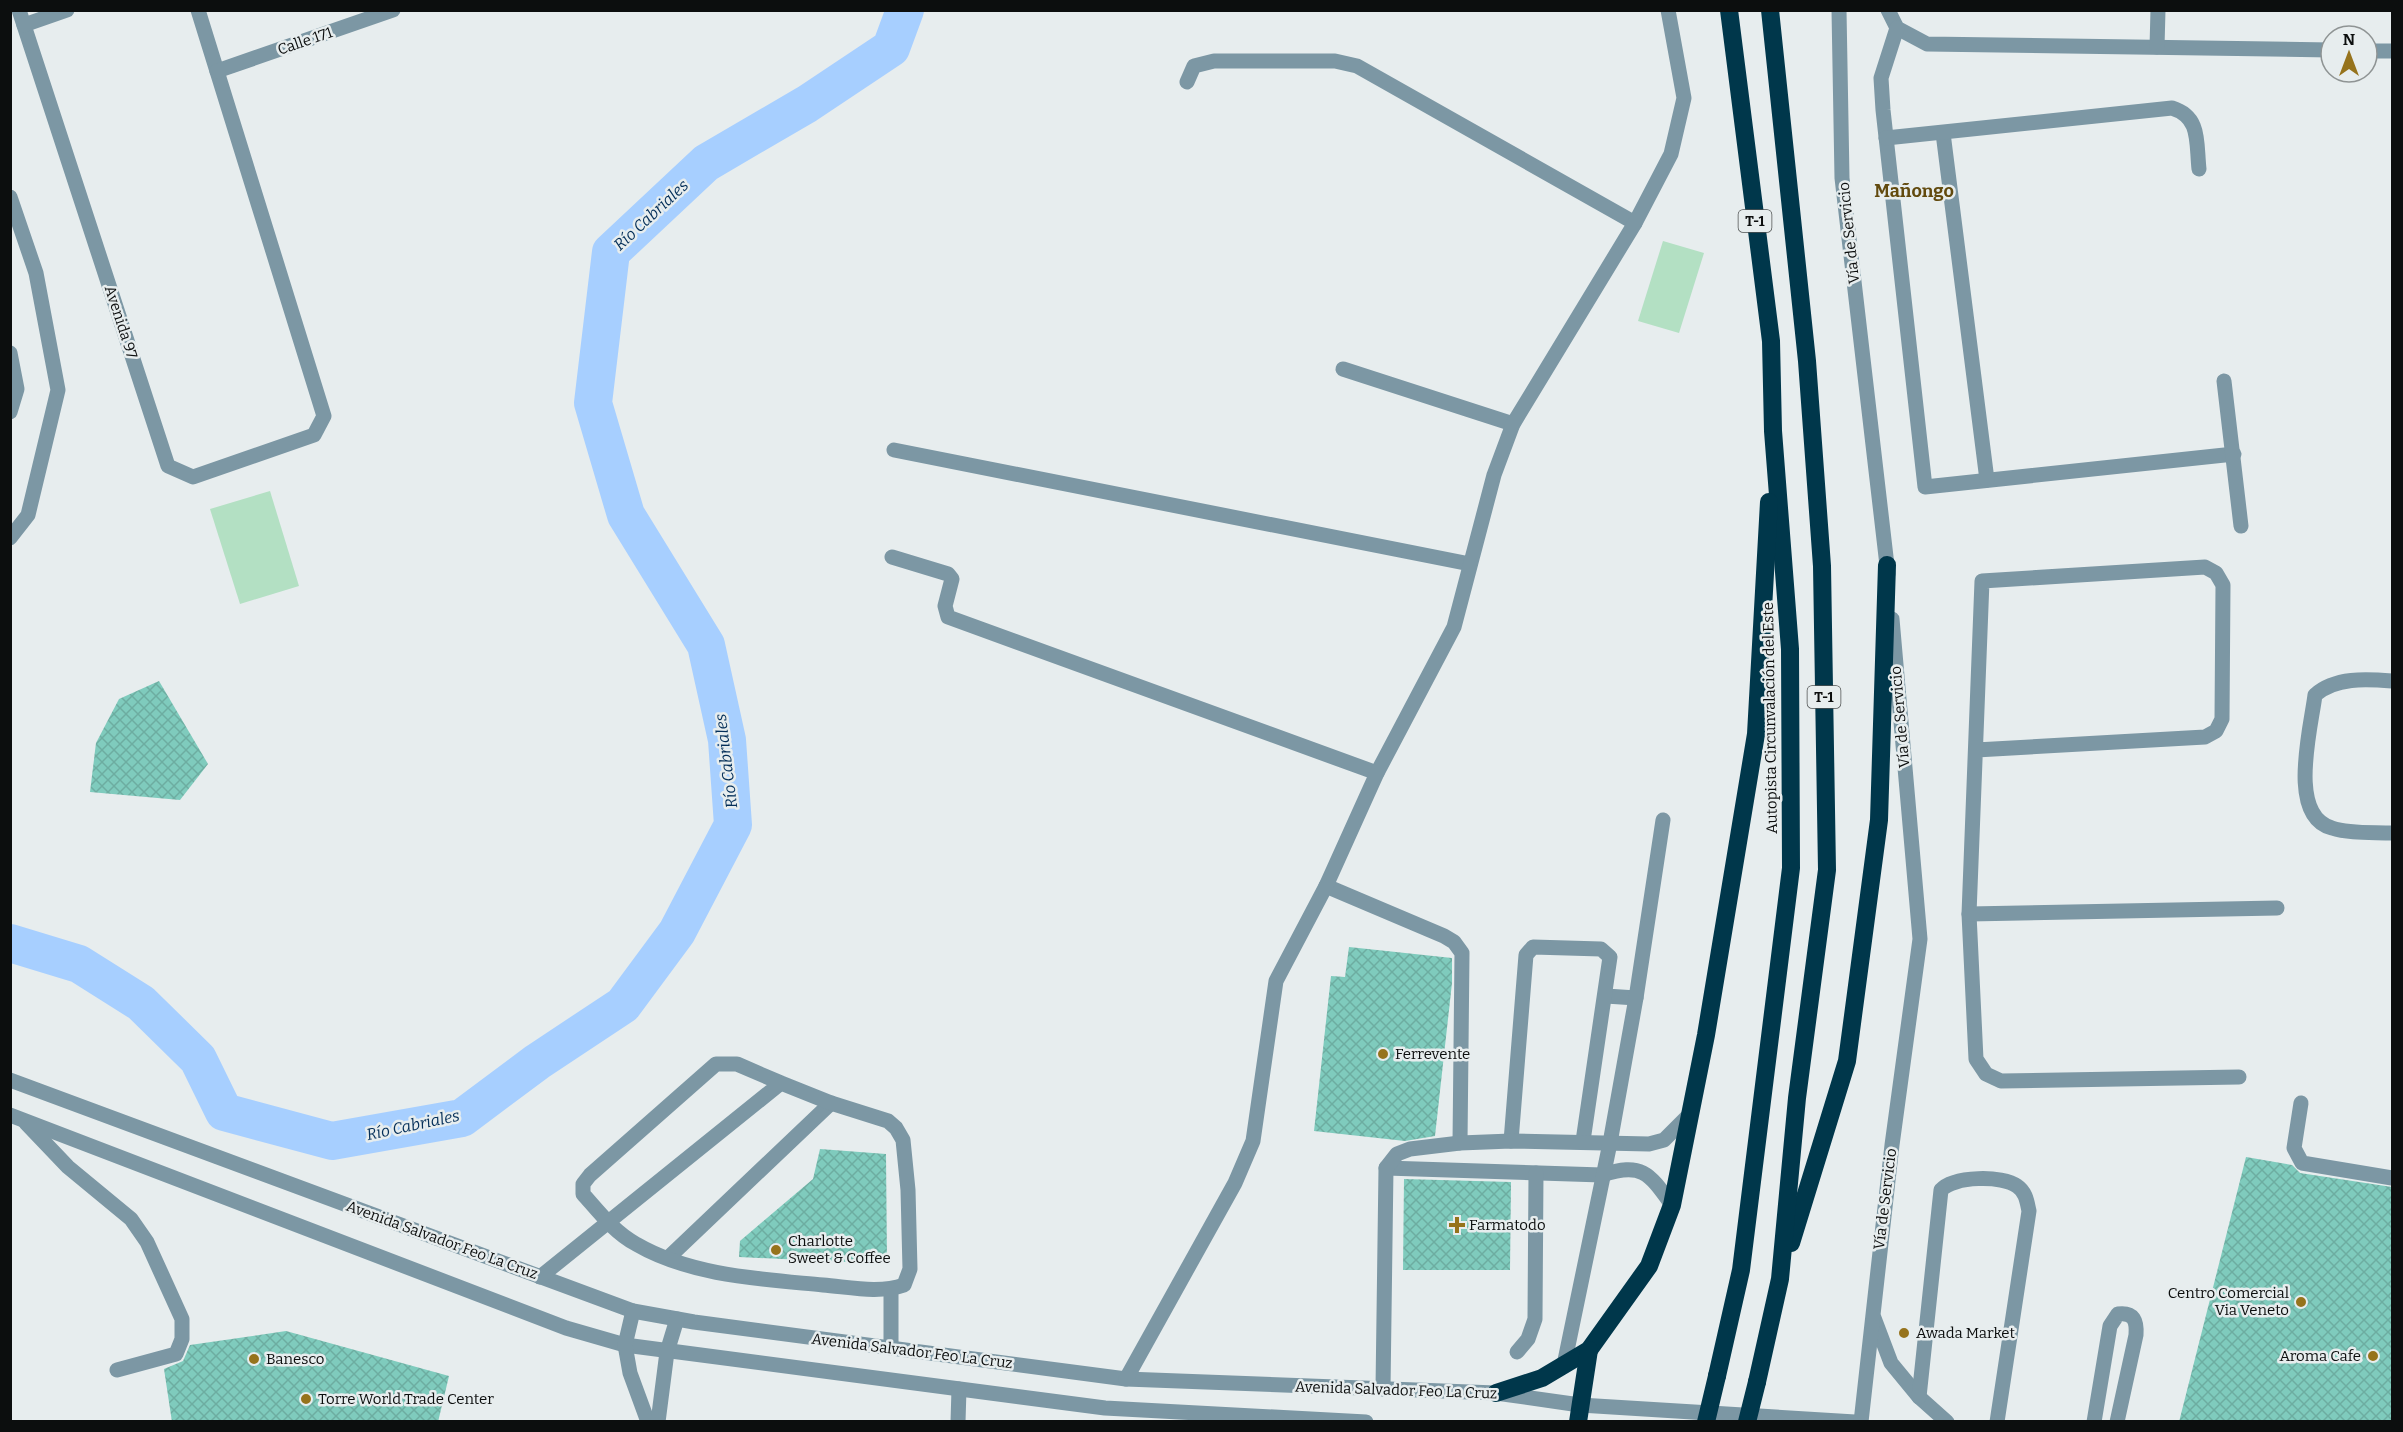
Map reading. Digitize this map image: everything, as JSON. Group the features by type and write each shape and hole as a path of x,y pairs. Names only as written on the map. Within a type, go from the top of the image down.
{"highway":[{"name":"Autopista Circunvalación del Este","path":"1706,1422 1741,1270 1791,868 1790,649 1773,431 1771,341 1729,10"},
{"name":"T-1","path":"1747,1422 1780,1279 1797,1098 1827,870 1821,555 1807,361 1770,10"},
{"path":"1496,1393 1542,1378 1589,1350 1649,1266 1672,1205 1691,1113 1756,734 1773,431"},
{"path":"1780,1279 1847,1061 1879,820 1887,565"},
{"path":"1579,1413 1589,1350"}],"street":[{"path":"21,18 67,10"},
{"path":"198,10 217,71"},
{"name":"Calle 171","path":"217,71 393,10"},
{"path":"1126,1379 1235,1183 1253,1141 1276,981 1326,886 1377,773 1454,627 1494,476 1513,424 1635,223 1671,154 1684,98 1668,10"},
{"name":"Vía de Servicio","path":"1839,10 1842,178 1887,565 1920,939 1892,1145 1861,1422"},
{"path":"1888,10 1897,28 1927,44 2319,50"},
{"path":"2157,47 2158,10"},
{"name":"Avenida 97","path":"21,18 168,466 193,477 314,435 324,416 217,71"},
{"path":"1897,28 1881,78 1925,487 2234,454"},
{"path":"1187,82 1194,66 1214,61 1335,61 1357,66 1635,223"},
{"path":"1886,138 2172,108 2184,111 2193,120 2199,169"},
{"path":"1944,133 1987,480"},
{"path":"10,197 36,273 58,390 28,515 10,538"},
{"path":"10,354 17,389 10,412"},
{"path":"1343,369 1513,424"},
{"path":"2224,381 2241,526"},
{"path":"894,450 1470,564"},
{"path":"892,557 948,574 952,579 945,606 948,617 1377,773"},
{"path":"1976,750 2205,737 2216,731 2222,719 2223,585 2216,573 2205,567 1982,581 1970,914 1976,1059 1986,1074 2001,1081 2239,1077"},
{"path":"2392,681 2358,680 2326,685 2315,695 2304,785 2307,805 2317,818 2330,828 2392,833"},
{"path":"1564,1365 1610,1143 1636,998 1662,820"},
{"path":"1326,886 1444,936 1462,952 1460,1143"},
{"path":"1970,914 2277,908"},
{"path":"1511,1141 1528,950 1533,947 1600,949 1610,957 1583,1141"},
{"path":"1606,996 1636,998"},
{"path":"716,1064 736,1064 781,1083 831,1103 888,1121 903,1140 908,1190 910,1269 904,1285 891,1290 757,1278 705,1269 668,1258 635,1244 609,1224 583,1194 583,1184 716,1064"},
{"name":"Avenida Salvador Feo La Cruz","path":"10,1080 633,1311 677,1319 1126,1379 1496,1393 1579,1413 1855,1422"},
{"path":"540,1277 609,1224 781,1083"},
{"path":"2301,1102 2294,1148 2302,1163 2392,1178"},
{"path":"668,1258 831,1103"},
{"path":"1383,1389 1386,1168 1397,1154 1410,1149 1460,1143 1583,1141 1649,1144 1664,1140 1691,1113"},
{"path":"16,1117 68,1167 131,1219 147,1242 182,1319 182,1339 176,1354 117,1370"},
{"name":"Avenida Salvador Feo La Cruz","path":"16,1117 566,1328 625,1345 1105,1408 1366,1422"},
{"path":"1386,1168 1602,1175 1621,1169 1638,1169 1653,1177 1672,1205"},
{"path":"1517,1352 1528,1339 1535,1319 1536,1173"},
{"path":"1919,1397 1941,1190 1951,1182 1962,1179 2006,1180 2021,1190 2029,1211 1997,1422"},
{"path":"891,1290 891,1348"},
{"path":"633,1311 625,1345 630,1373 648,1422"},
{"path":"1872,1313 1891,1363 1919,1397 1947,1422"},
{"path":"2094,1422 2110,1326 2118,1314 2127,1313 2133,1317 2136,1324 2136,1335 2117,1422"},
{"path":"658,1422 667,1352 677,1319"},
{"path":"958,1422 959,1389"}],"green space":[{"path":"1663,241 1704,253 1679,333 1638,321"},
{"path":"270,491 299,586 240,604 210,509"}],"building":[{"path":"159,681 208,764 180,800 90,792 96,743 119,699"},
{"path":"1349,947 1452,958 1452,983 1435,1136 1405,1141 1314,1131 1331,976 1345,977"},
{"path":"820,1149 886,1154 887,1264 739,1257 740,1241 813,1179"},
{"name":"Centro Comercial Via Veneto","path":"2246,1157 2292,1165 2300,1173 2392,1187 2392,1422 2179,1422"},
{"name":"Farmatodo","path":"1404,1179 1511,1182 1510,1270 1403,1270"},
{"name":"Torre World Trade Center","path":"286,1331 449,1376 438,1422 172,1422 164,1369 183,1361 190,1345"}],"waterway":[{"name":"Río Cabriales","path":"10,943 79,964 141,1003 198,1059 224,1112 332,1141 462,1118 537,1062 623,1005 677,932 733,825 727,740 706,645 626,515 593,403 611,252 706,163 807,104 891,48 905,10"}],"place":[{"name":"Ferrevente","path":"1383,1054"},
{"name":"Farmatodo","path":"1457,1225"},
{"name":"Charlotte Sweet & Coffee","path":"776,1250"},
{"name":"Centro Comercial Via Veneto","path":"2301,1302"},
{"name":"Awada Market","path":"1904,1333"},
{"name":"Aroma Cafe","path":"2373,1356"},
{"name":"Banesco","path":"254,1359"},
{"name":"Torre World Trade Center","path":"306,1399"}],"district":[{"name":"Mañongo","path":"1914,191"}]}
